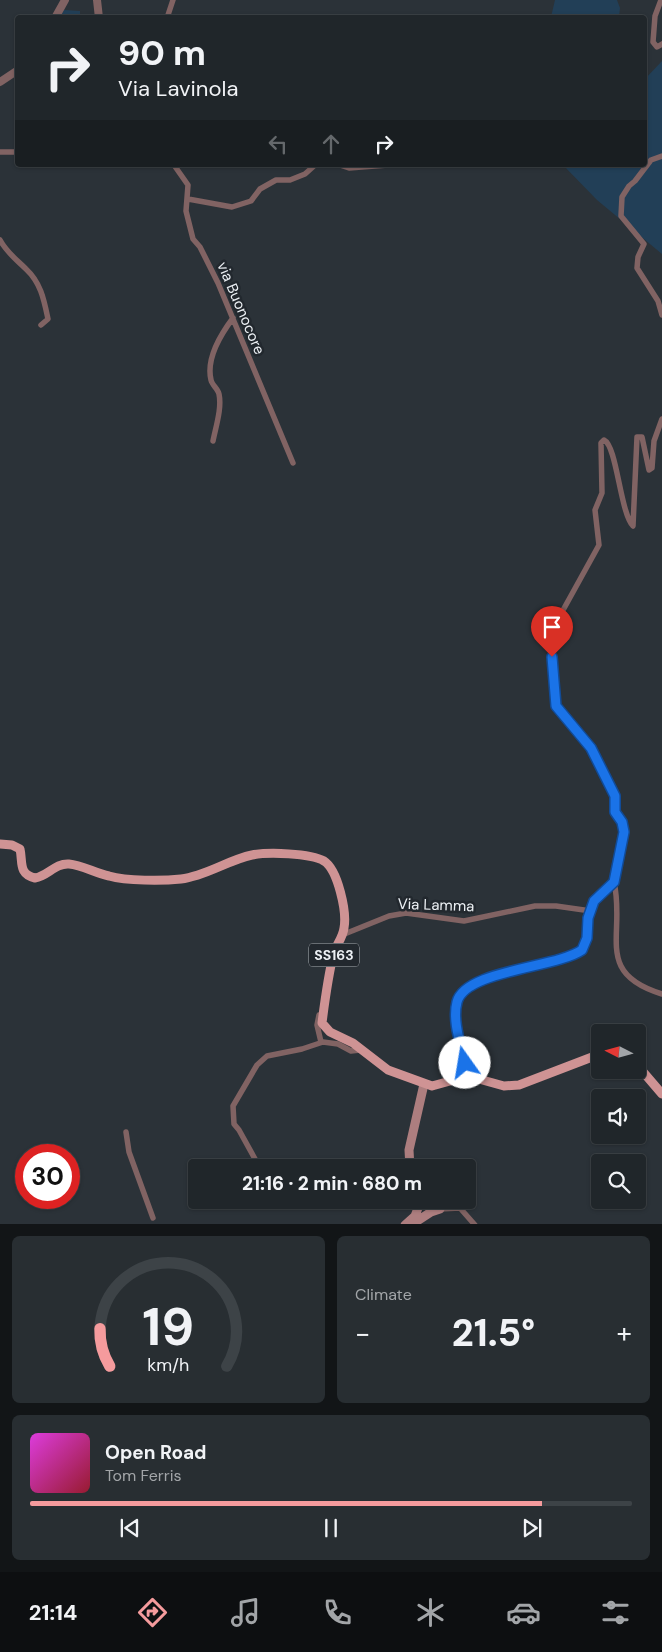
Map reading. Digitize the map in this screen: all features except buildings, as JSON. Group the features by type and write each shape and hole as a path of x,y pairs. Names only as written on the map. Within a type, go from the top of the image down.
{"main road":[{"name":"SS163","path":"0,844 12,846 20,850 21,866 24,872 35,878 42,876 60,864 68,864 111,877 181,879 218,868 236,860 266,854 308,857 325,862 338,884 345,912 342,935 334,953 325,1000 324,1027 330,1032 353,1043 388,1070 424,1084 437,1086 473,1076 504,1086 519,1085 591,1057"},
{"path":"646,1075 662,1094"},
{"path":"410,1159 409,1150 424,1084"},
{"path":"405,1224 412,1219 417,1209"},
{"path":"411,1224 436,1210"}],"street":[{"path":"57,15 65,0"},
{"path":"97,0 99,15"},
{"path":"168,15 173,0"},
{"path":"661,0 655,16 653,42 657,47 662,44"},
{"path":"0,82 15,72"},
{"path":"0,152 15,152"},
{"path":"647,165 651,160 662,156"},
{"name":"via Buonocore","path":"175,167 188,185 186,211 193,239 200,247 218,283 293,463"},
{"path":"188,199 232,207 251,201 260,189 276,180 290,180 305,174 313,167"},
{"path":"345,167 361,167"},
{"path":"645,167 622,196 621,216 644,244 638,256 637,268 658,301 662,315"},
{"path":"0,240 10,256 28,270 42,290 48,319 41,325"},
{"path":"213,441 220,406 219,392 211,380 212,360 222,333 233,318"},
{"path":"662,418 654,441 652,468 649,470 642,437 637,437 633,526 622,497 610,446 604,440 600,448 602,493 594,510 599,545 562,612 551,640 556,706 591,748 615,796 615,812 622,822 624,832 614,882 617,904 616,946 619,964 633,981 662,994"},
{"path":"464,1077 465,1063 456,1019 459,996 468,988 503,972 544,965 576,954 584,945 590,911 594,901 614,882"},
{"name":"Via Lamma","path":"342,935 389,916 406,913 464,921 534,906 556,906 590,911"},
{"path":"320,1042 318,1023 325,1000"},
{"path":"255,1159 234,1124 233,1106 263,1058 302,1049 320,1042 334,1043 351,1051 360,1050"},
{"path":"126,1132 129,1152 153,1218"},
{"path":"436,1210 460,1208 475,1224"}],"shaded area":[{"path":"555,0 617,0 620,8 619,15 551,15"},
{"path":"64,10 80,11 80,15 61,15"},
{"path":"662,61 662,254 597,200 565,167 647,167 647,77"}],"route":[{"path":"465,1063 456,1019 459,996 468,988 503,972 551,963 582,950 587,938 588,918 594,901 614,882 619,859 624,832 622,822 615,812 615,796 591,748 556,706 552,657"}]}
